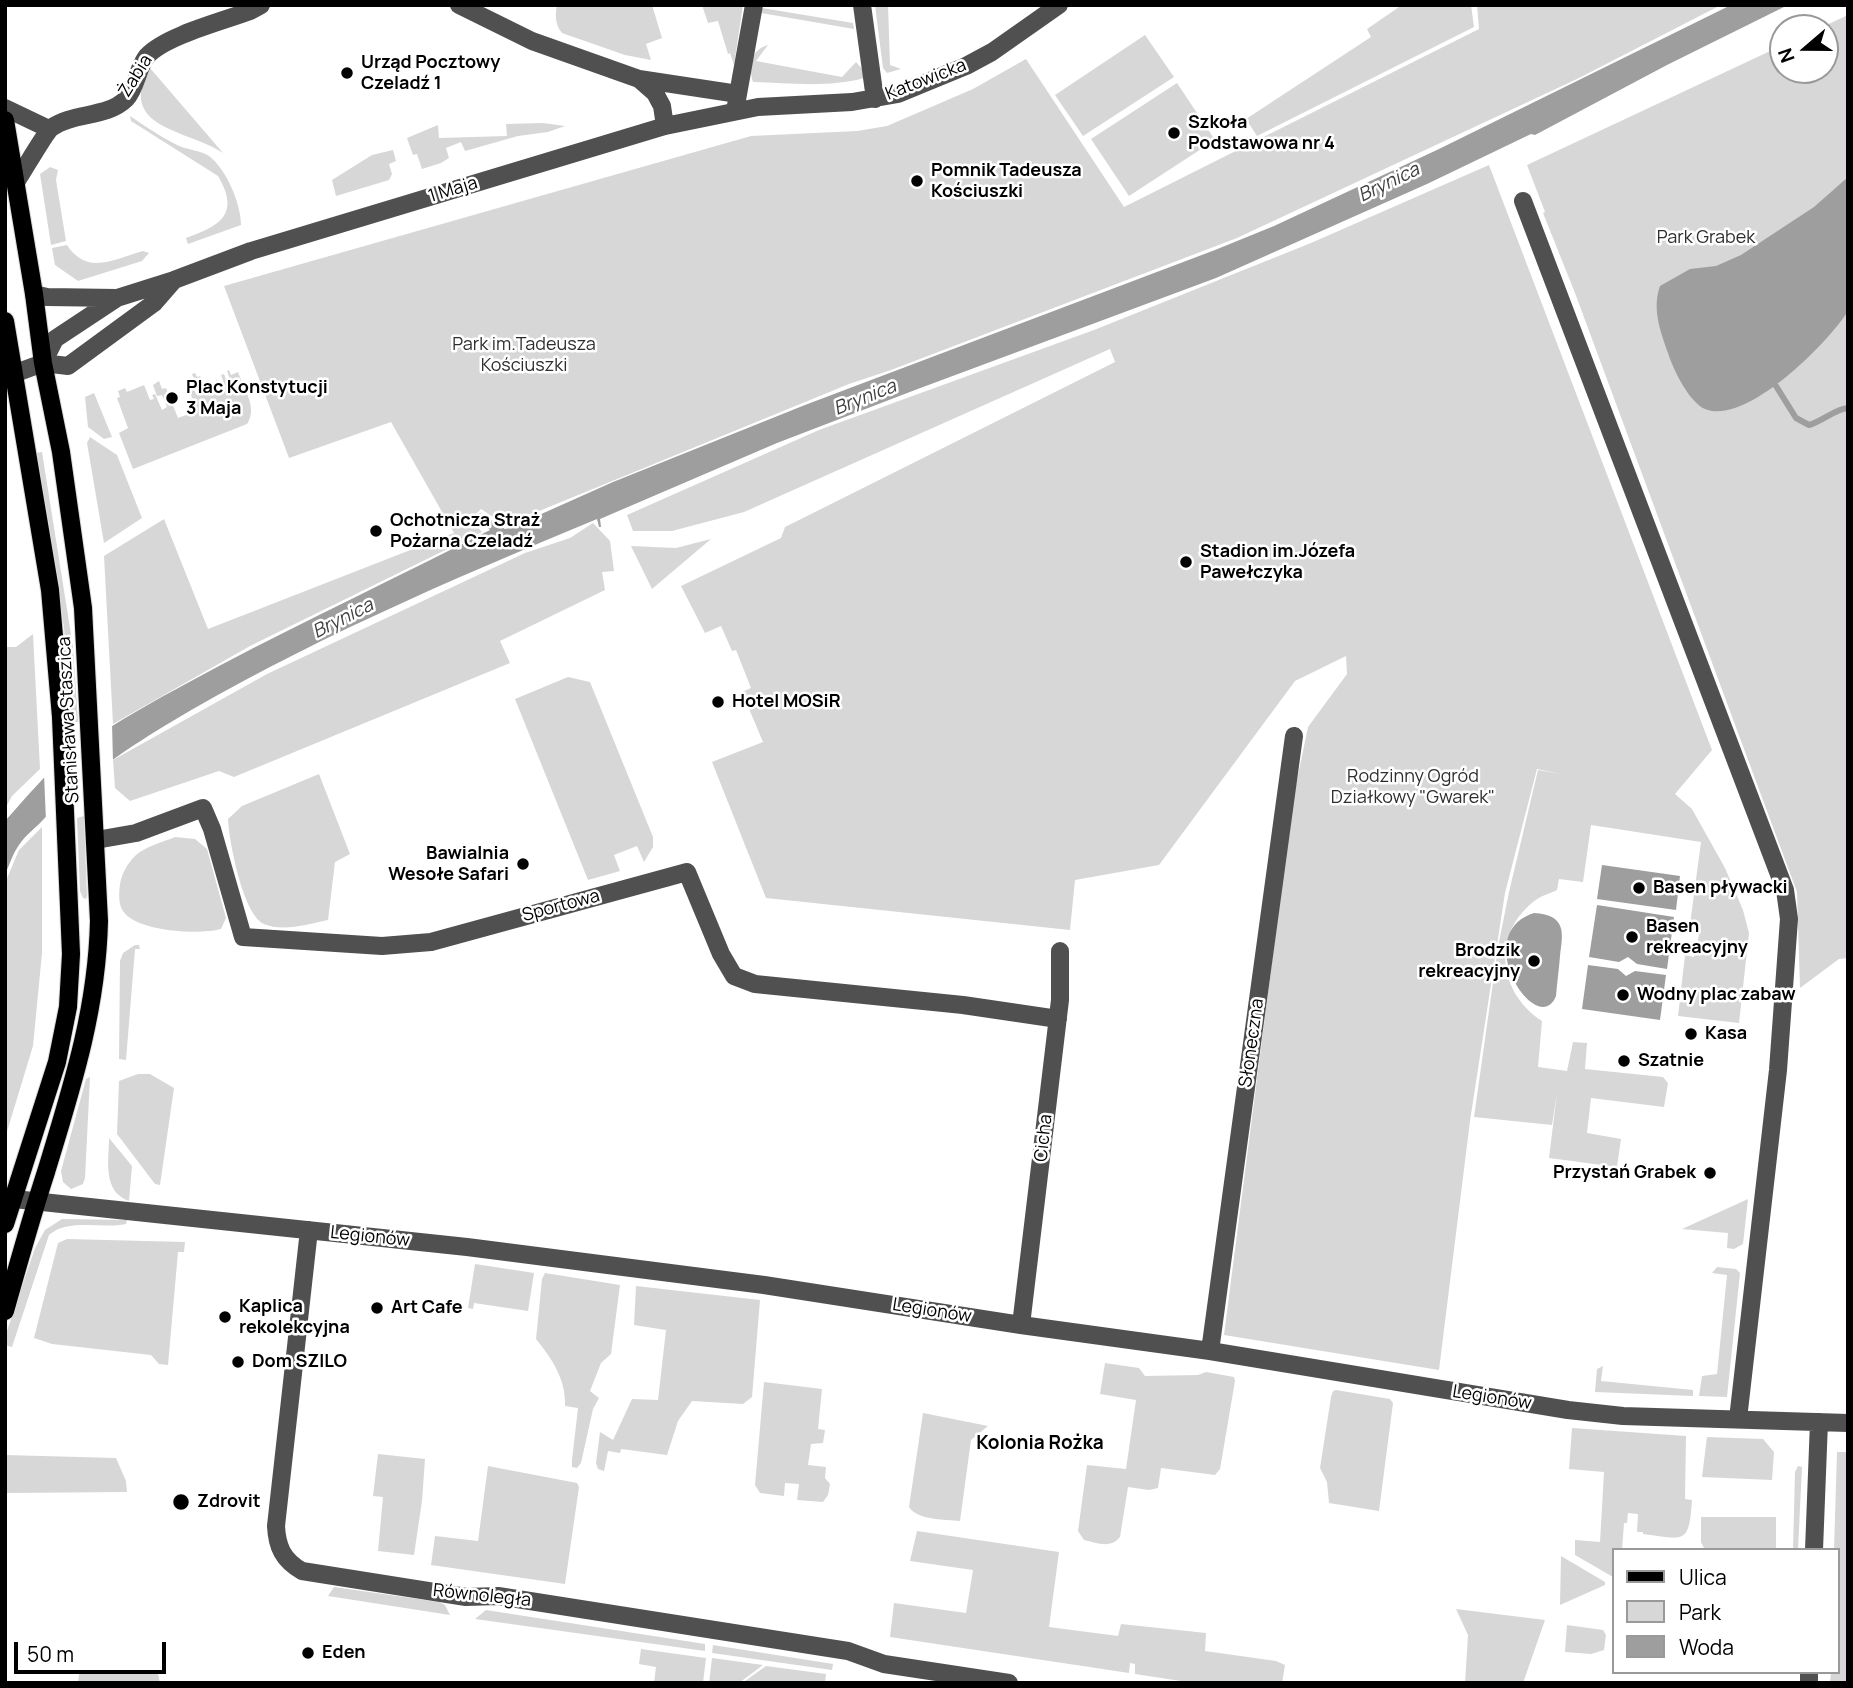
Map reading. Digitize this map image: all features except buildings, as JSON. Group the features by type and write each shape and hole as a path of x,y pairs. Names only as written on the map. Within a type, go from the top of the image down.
{"main road":[{"name":"Stanisława Staszica","path":"5,120 43,363 61,452 83,608 99,921 98,964 79,1063 5,1311"},
{"name":"Stanisława Staszica","path":"5,321 9,376 50,590 61,717 71,954 68,1007 57,1062 5,1224"}],"street":[{"name":"Żabia","path":"50,129 69,120 111,108 125,99 145,58 158,45 261,5"},
{"path":"459,5 532,41 639,79 737,102 754,5"},
{"path":"862,5 875,99"},
{"name":"Katowicka","path":"737,102 758,107 875,99 898,94 966,66 992,52 1059,5"},
{"path":"639,79 655,93 662,106 665,126"},
{"name":"1 Maja","path":"43,363 55,339 117,298 251,251 737,102"},
{"path":"5,108 50,129 16,182"},
{"path":"1523,201 1785,890 1788,919 1779,1057 1738,1419"},
{"name":"1 Maja","path":"9,376 43,363 68,366 154,303 174,280"},
{"path":"34,294 47,298 117,298"},
{"name":"Słoneczna","path":"1210,1351 1294,736"},
{"name":"Sportowa","path":"96,840 136,833 203,808 212,829 243,937 382,946 432,942 687,872 721,954 734,976 755,984 963,1005 1058,1018"},
{"name":"Cicha","path":"1021,1325 1058,1018 1060,951"},
{"name":"Legionów","path":"14,1199 541,1256 764,1285 1210,1351 1568,1410 1623,1416 1848,1423"},
{"name":"Równoległa","path":"309,1230 276,1526 277,1541 290,1564 302,1571 466,1597 498,1595 848,1651 895,1674 1009,1683"},
{"path":"1814,1548 1819,1422"}],"green space":[{"path":"557,5 652,5 662,38 646,44 651,60 625,55 562,33 556,20"},
{"path":"702,5 743,5 734,65 718,21 708,23"},
{"path":"875,5 888,5 890,65 901,69 887,73 883,68"},
{"path":"1402,5 1471,5 1474,27 1257,136 1246,119 1371,37 1367,29"},
{"name":"Park im.Tadeusza Kościuszki","path":"1477,5 1721,5 1577,79 1237,238 849,384 505,525 481,509 471,519 482,532 250,646 113,724 104,556 164,519 208,629 454,533 391,422 289,458 224,286 751,136 857,131 887,126 973,89 1026,59 1124,207 1479,29"},
{"path":"762,8 853,23 854,29 761,13"},
{"name":"Park Grabek","path":"1848,15 1848,958 1839,959 1800,988 1797,892 1527,165 1769,52 1769,84 1839,84 1839,19"},
{"path":"1145,35 1174,77 1083,136 1055,95"},
{"path":"768,45 756,61 842,77 856,62 863,70 864,78 823,84 753,82 751,70 754,54"},
{"path":"150,68 223,153 161,125 149,116 142,104 142,88"},
{"path":"1177,83 1215,140 1129,196 1091,139"},
{"path":"130,116 171,142 209,156 221,169 231,187 241,225 188,244 186,238 208,229 223,217 227,210 225,189 218,176 131,121"},
{"path":"543,123 565,126 465,151 461,142 446,148 449,158 422,169 407,138 438,125 439,138 507,136 506,124"},
{"path":"393,150 396,161 389,164 392,174 389,180 336,196 332,180 372,155"},
{"name":"Stadion im.Józefa Pawełczyka","path":"1489,165 1712,750 1675,794 1692,809 1725,868 1743,910 1749,933 1739,1023 1678,1016 1685,955 1694,957 1699,935 1689,932 1701,842 1591,825 1583,882 1559,879 1557,890 1533,902 1511,931 1506,947 1509,980 1528,1009 1542,1021 1538,1067 1567,1071 1573,1042 1587,1043 1585,1069 1663,1077 1668,1083 1664,1107 1591,1098 1587,1133 1621,1139 1617,1167 1549,1158 1557,1093 1552,1125 1474,1117 1498,947 1538,770 1561,774 1537,769 1505,893 1470,1121 1439,1370 1224,1335 1293,799 1308,727 1347,674 1346,656 1295,681 1159,865 1075,880 1070,930 766,898 712,762 763,742 742,692 751,688 736,650 732,651 721,626 705,633 681,586 781,538 785,527 1115,362 1110,349 744,512 672,531 633,531 627,515 819,430 1094,330 1311,243"},
{"path":"50,167 58,170 56,180 66,241 51,245 40,174"},
{"path":"67,245 83,260 92,263 111,261 143,251 149,253 142,261 78,281 55,265 52,248"},
{"path":"229,370 231,375 238,372 249,398 251,412 247,424 133,469 119,433 128,428 117,398 120,397 118,391 125,388 127,392 144,385 150,400 154,399 152,395 155,394 162,410 167,407 162,395 157,396 153,385 159,381 162,389 166,388 178,418 197,411 186,382 191,380 196,394 199,393 192,374 200,376 204,384 210,382 212,386 217,383 216,378 219,384 224,383 221,375 224,374 227,383 231,382 227,371"},
{"path":"94,393 112,437 104,439 88,427 85,397"},
{"path":"90,437 117,455 142,518 104,543 87,443"},
{"path":"42,452 73,647 78,722 71,723 64,628 35,453"},
{"path":"593,523 610,541 614,571 602,572 605,590 500,641 510,663 234,777 219,771 130,801 115,788 113,760 267,674 525,553 570,538"},
{"path":"711,539 652,589 631,546 676,548"},
{"path":"33,634 40,769 12,796 5,809 5,647 16,647"},
{"path":"568,677 590,682 653,837 653,847 644,862 637,846 614,855 620,871 588,880 515,699"},
{"path":"319,774 350,854 335,862 328,920 287,927 264,924 256,918 250,907 238,876 228,819 242,806"},
{"path":"84,816 86,899 80,891 77,818"},
{"path":"42,827 42,953 33,1046 5,1138 5,883 19,850"},
{"path":"175,837 195,839 207,849 226,918 221,929 198,932 154,928 130,918 121,908 120,884 130,862 143,850"},
{"path":"139,945 140,949 135,949 126,1060 119,1059 120,961 123,953"},
{"path":"138,1074 150,1074 174,1088 160,1185 155,1184 117,1134 119,1081"},
{"path":"90,1077 85,1178 83,1184 71,1189 63,1182 61,1171 86,1079"},
{"path":"109,1138 132,1166 129,1201 114,1190 111,1183 108,1165"},
{"path":"1748,1199 1743,1244 1734,1249 1727,1248 1728,1233 1682,1229"},
{"path":"62,1219 127,1220 126,1224 117,1225 75,1225 49,1235 12,1347 5,1345 7,1331 35,1248 45,1230"},
{"path":"67,1239 185,1242 184,1252 178,1252 168,1365 159,1364 151,1355 52,1344 34,1338 58,1243"},
{"path":"475,1264 534,1273 528,1311 474,1303 473,1309 468,1308"},
{"path":"1717,1267 1736,1269 1740,1273 1727,1397 1699,1396 1702,1376 1717,1374 1727,1275 1712,1273"},
{"path":"545,1273 620,1285 611,1354 601,1363 590,1391 599,1398 593,1409 581,1463 577,1468 572,1467 572,1460 578,1408 565,1406 560,1378 536,1339 542,1279"},
{"path":"636,1286 760,1300 752,1397 743,1404 692,1401 678,1421 667,1455 621,1449 620,1453 608,1451 604,1471 598,1469 596,1463 600,1432 613,1440 632,1399 658,1400 666,1330 634,1325"},
{"path":"1105,1363 1139,1368 1145,1376 1198,1375 1206,1372 1234,1377 1235,1381 1220,1469 1215,1475 1161,1468 1158,1488 1149,1490 1128,1487 1120,1537 1112,1543 1103,1544 1084,1540 1078,1531 1087,1465 1126,1469 1136,1400 1100,1394"},
{"path":"1603,1366 1601,1381 1693,1390 1693,1396 1595,1392 1597,1369"},
{"path":"764,1382 822,1389 818,1429 825,1430 823,1443 811,1444 808,1465 826,1467 825,1478 830,1484 828,1495 823,1502 797,1500 799,1484 785,1483 784,1496 760,1493 755,1485"},
{"path":"1336,1390 1390,1399 1393,1403 1379,1511 1329,1503 1327,1482 1320,1468 1331,1397"},
{"path":"923,1413 988,1426 971,1440 960,1521 925,1517 913,1512 909,1507"},
{"path":"1572,1428 1686,1436 1685,1499 1692,1500 1686,1532 1676,1538 1643,1534 1637,1532 1638,1514 1628,1513 1627,1523 1624,1523 1622,1548 1612,1548 1612,1576 1575,1555 1575,1540 1600,1542 1604,1472 1569,1469"},
{"path":"1707,1437 1763,1439 1774,1452 1772,1480 1702,1477"},
{"path":"1837,1452 1848,1452 1848,1683 1830,1683 1831,1674 1839,1674 1839,1548 1834,1548"},
{"path":"378,1454 425,1459 414,1555 378,1551 383,1497 373,1496"},
{"path":"5,1455 116,1458 126,1481 127,1492 5,1493"},
{"path":"488,1466 577,1483 579,1487 565,1584 431,1565 435,1536 478,1541"},
{"path":"1798,1466 1802,1467 1798,1548 1793,1548 1795,1472"},
{"path":"1701,1517 1776,1517 1776,1548 1704,1548 1701,1542"},
{"path":"917,1531 1059,1552 1049,1627 1118,1636 1121,1624 1206,1633 1205,1651 1276,1661 1285,1665 1282,1683 1194,1683 1135,1674 1135,1664 1130,1663 1129,1673 890,1637 894,1603 966,1613 973,1570 910,1561"},
{"path":"1561,1556 1605,1582 1605,1585 1560,1605"},
{"path":"334,1587 439,1602 445,1605 450,1615 328,1596"},
{"path":"1456,1609 1545,1620 1523,1683 1465,1683 1468,1635"},
{"path":"486,1610 705,1644 705,1651 475,1619"},
{"path":"1567,1625 1603,1630 1606,1635 1604,1650 1591,1654 1565,1652"},
{"path":"713,1645 833,1664 832,1670 712,1653"},
{"path":"641,1649 706,1658 703,1683 654,1683 656,1667 639,1664"},
{"path":"712,1658 763,1665 739,1683 709,1683"},
{"path":"766,1666 826,1674 825,1683 746,1683 745,1681"},
{"path":"79,1674 158,1674 160,1683 78,1683"}],"water":[{"name":"Brynica","path":"1731,5 1788,5 1535,135 1531,134 1427,184 1216,278 777,443 600,519 601,527 597,519 432,589 324,640 218,695 132,746 100,769 24,839 5,874 5,821 68,756 123,720 219,666 490,530 474,517 480,513 505,529 510,528 613,482 805,405 1274,226 1439,149"},
{"path":"1848,177 1848,311 1805,361 1763,394 1742,405 1722,411 1705,409 1693,400 1670,360 1658,320 1660,286 1690,269 1716,266 1741,255 1814,207"},
{"name":"Basen pływacki","path":"1602,865 1680,876 1676,910 1597,899"},
{"name":"Basen rekreacyjny","path":"1597,905 1674,917 1667,969 1637,964 1628,957 1619,962 1589,957"},
{"name":"Brodzik rekreacyjny","path":"1534,913 1545,914 1558,921 1562,933 1556,996 1547,1006 1536,1005 1524,995 1513,979 1507,960 1507,941 1515,924"},
{"name":"Wodny plac zabaw","path":"1588,965 1618,969 1626,976 1635,971 1666,975 1660,1020 1582,1009"}],"pier":[{"path":"112,723 113,762 66,799 46,821 44,774 65,755"}],"waterway":[{"path":"1776,386 1796,418 1809,425 1848,408"}],"place":[{"name":"Urząd Pocztowy Czeladź 1","path":"347,73"},
{"name":"Szkoła Podstawowa nr 4","path":"1174,133"},
{"name":"Pomnik Tadeusza Kościuszki","path":"917,181"},
{"name":"Plac Konstytucji 3 Maja","path":"172,398"},
{"name":"Ochotnicza Straż Pożarna Czeladź","path":"376,531"},
{"name":"Stadion im.Józefa Pawełczyka","path":"1186,562"},
{"name":"Hotel MOSiR","path":"718,702"},
{"name":"Bawialnia Wesołe Safari","path":"523,864"},
{"name":"Basen pływacki","path":"1639,888"},
{"name":"Basen rekreacyjny","path":"1632,937"},
{"name":"Brodzik rekreacyjny","path":"1534,961"},
{"name":"Wodny plac zabaw","path":"1623,995"},
{"name":"Kasa","path":"1691,1034"},
{"name":"Szatnie","path":"1624,1061"},
{"name":"Przystań Grabek","path":"1710,1173"},
{"name":"Art Cafe","path":"377,1308"},
{"name":"Kaplica rekolekcyjna","path":"225,1317"},
{"name":"Dom SZILO","path":"238,1362"},
{"name":"Zdrovit","path":"181,1502"},
{"name":"Eden","path":"308,1653"}],"district":[{"name":"Kolonia Rożka","path":"1040,1444"}],"park label":[{"name":"Rodzinny Ogród Działkowy \"Gwarek\"","path":"1413,787"}]}
